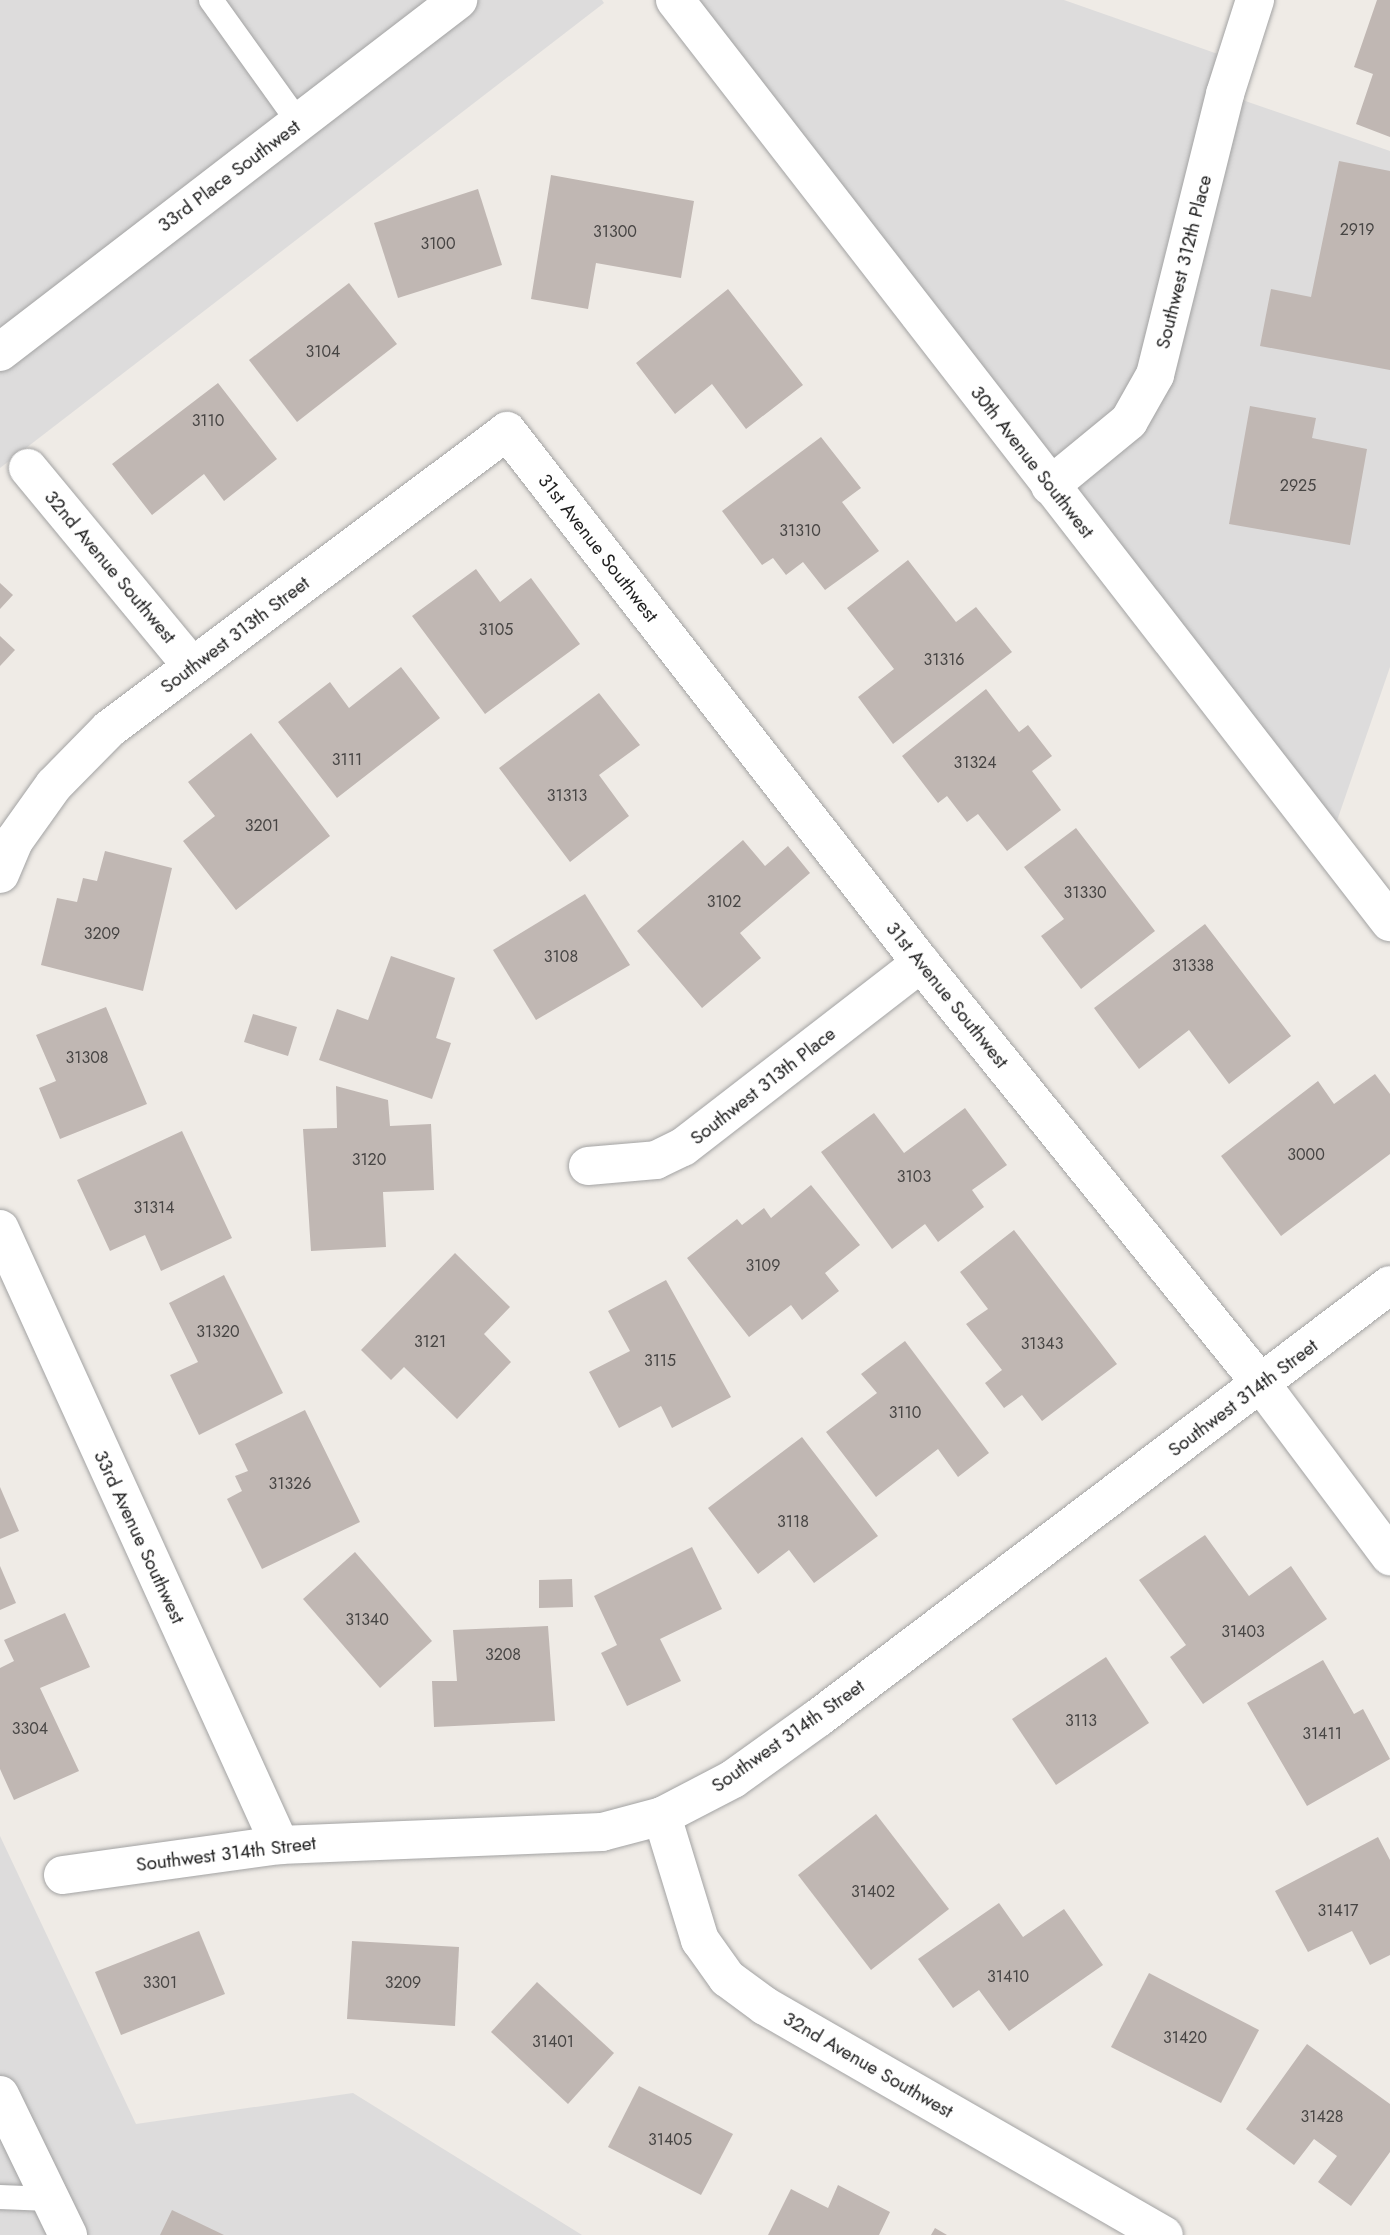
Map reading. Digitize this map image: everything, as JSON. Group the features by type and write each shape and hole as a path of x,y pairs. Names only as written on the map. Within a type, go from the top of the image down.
{"street":[{"name":"33rd Place Southwest","path":"0,352 458,0"},
{"name":"30th Avenue Southwest","path":"675,0 1390,922"},
{"name":"Southwest 312th Place","path":"1050,486 1129,421 1155,375 1225,94 1255,0"},
{"name":"Southwest 313th Street","path":"0,874 14,841 54,785 109,729 507,431"},
{"name":"31st Avenue Southwest","path":"507,431 921,963 1262,1385 1390,1556"},
{"name":"32nd Avenue Southwest","path":"28,468 192,666"},
{"name":"Southwest 313th Place","path":"587,1166 656,1160 683,1147 921,963"},
{"name":"33rd Avenue Southwest","path":"0,1229 280,1845"},
{"name":"Southwest 314th Street","path":"63,1875 280,1845 602,1832 662,1816 744,1772 1262,1385 1390,1285"},
{"name":"32nd Avenue Southwest","path":"662,1816 700,1940 727,1978 765,2006 1164,2235"},
{"path":"0,2095 68,2235"}],"lane":[{"path":"211,0 299,122"},
{"path":"0,2197 49,2199"}],"shaded area":[{"path":"0,0 602,0 604,3 0,468"},
{"path":"675,0 1064,0 1235,60 1225,94 1390,151 1390,667 1329,844"},
{"path":"0,1836 136,2124 353,2093 582,2235 0,2235"}],"building":[{"path":"1377,0 1390,0 1390,137 1356,124 1373,74 1354,67"},
{"path":"1339,161 1390,171 1390,370 1260,346 1271,289 1311,297"},
{"path":"551,175 694,201 681,278 596,263 588,309 531,299"},
{"path":"478,189 502,265 398,298 374,223"},
{"path":"349,283 397,344 297,422 249,360"},
{"path":"728,289 803,385 746,429 712,384 675,414 636,363"},
{"path":"218,383 277,459 224,501 204,474 152,515 112,464"},
{"path":"1250,406 1316,418 1312,438 1367,449 1350,545 1229,524"},
{"path":"821,437 861,488 842,502 879,551 825,590 803,562 786,575 773,558 762,565 722,511"},
{"path":"908,560 956,622 976,607 1012,652 893,744 858,697 894,669 847,608"},
{"path":"476,569 500,602 531,578 580,644 485,714 412,616"},
{"path":"0,583 13,595 0,609"},
{"path":"0,636 15,650 0,666"},
{"path":"401,667 440,718 337,798 278,722 330,682 349,708"},
{"path":"986,689 1019,732 1028,725 1052,756 1032,771 1061,810 1007,851 978,814 967,822 947,796 938,803 902,756"},
{"path":"599,693 640,745 599,775 629,816 570,862 499,768"},
{"path":"251,733 330,836 236,910 183,841 215,816 188,782"},
{"path":"1076,828 1155,931 1081,989 1041,936 1064,919 1024,867"},
{"path":"743,840 765,866 788,846 810,873 740,933 761,958 702,1008 637,931"},
{"path":"105,851 172,868 143,991 41,965 57,898 77,902 83,878 97,881"},
{"path":"585,894 630,965 536,1020 493,950"},
{"path":"1205,924 1291,1036 1229,1084 1189,1030 1139,1069 1094,1008"},
{"path":"391,956 455,978 436,1038 451,1043 432,1099 319,1060 337,1009 368,1020"},
{"path":"106,1007 147,1104 60,1139 39,1088 56,1081 36,1035"},
{"path":"253,1014 297,1027 288,1056 244,1042"},
{"path":"1375,1074 1390,1094 1390,1154 1281,1236 1221,1156 1318,1081 1334,1104"},
{"path":"336,1086 388,1100 390,1126 431,1124 434,1190 383,1192 386,1247 311,1251 303,1129 337,1128"},
{"path":"965,1108 1007,1165 972,1190 984,1207 938,1242 925,1224 892,1249 821,1152 874,1113 904,1153"},
{"path":"182,1131 232,1238 161,1271 145,1235 110,1251 77,1180"},
{"path":"811,1185 860,1245 825,1273 839,1291 802,1320 791,1305 749,1337 687,1258 737,1219 742,1225 764,1208 771,1218"},
{"path":"1014,1230 1117,1364 1042,1421 1022,1395 1004,1408 985,1383 1002,1370 966,1324 988,1309 960,1272"},
{"path":"455,1253 510,1307 484,1334 511,1362 457,1419 404,1367 391,1380 361,1350"},
{"path":"224,1275 283,1393 199,1435 170,1375 198,1362 169,1303"},
{"path":"666,1280 731,1397 672,1428 661,1406 619,1428 589,1372 630,1351 608,1311"},
{"path":"905,1341 989,1453 958,1477 938,1449 876,1497 826,1432 877,1393 861,1374"},
{"path":"305,1410 360,1522 262,1569 227,1499 242,1491 235,1476 248,1471 235,1444"},
{"path":"802,1437 878,1536 814,1583 789,1550 758,1574 708,1508"},
{"path":"0,1487 19,1531 0,1539"},
{"path":"1205,1535 1249,1596 1291,1566 1327,1619 1203,1704 1170,1657 1186,1645 1139,1580"},
{"path":"692,1547 722,1609 660,1639 681,1681 627,1706 601,1653 617,1645 594,1596"},
{"path":"355,1552 432,1641 380,1688 303,1599"},
{"path":"0,1566 16,1603 0,1610"},
{"path":"572,1579 573,1607 539,1608 539,1580"},
{"path":"65,1613 90,1667 40,1688 79,1771 14,1800 0,1769 0,1668 14,1661 4,1640"},
{"path":"548,1626 555,1721 434,1727 432,1681 457,1681 453,1630"},
{"path":"1106,1657 1149,1723 1056,1785 1012,1719"},
{"path":"1323,1660 1354,1714 1363,1709 1390,1759 1307,1806 1247,1703"},
{"path":"876,1814 949,1909 871,1970 798,1875"},
{"path":"1378,1837 1390,1860 1390,1955 1370,1965 1352,1931 1308,1952 1275,1891"},
{"path":"999,1903 1023,1937 1064,1909 1103,1965 1009,2031 979,1990 953,2008 918,1959"},
{"path":"199,1931 225,1994 121,2035 95,1972"},
{"path":"352,1941 459,1947 455,2026 347,2019"},
{"path":"1149,1973 1259,2030 1221,2103 1111,2047"},
{"path":"537,1982 614,2053 568,2104 491,2032"},
{"path":"1307,2044 1390,2104 1390,2152 1351,2206 1318,2182 1337,2156 1314,2139 1294,2165 1246,2129"},
{"path":"639,2086 733,2134 701,2195 608,2147"},
{"path":"838,2185 890,2212 879,2235 768,2235 791,2189 828,2208"},
{"path":"172,2210 224,2235 160,2235"},
{"path":"935,2228 947,2235 931,2235"}]}
